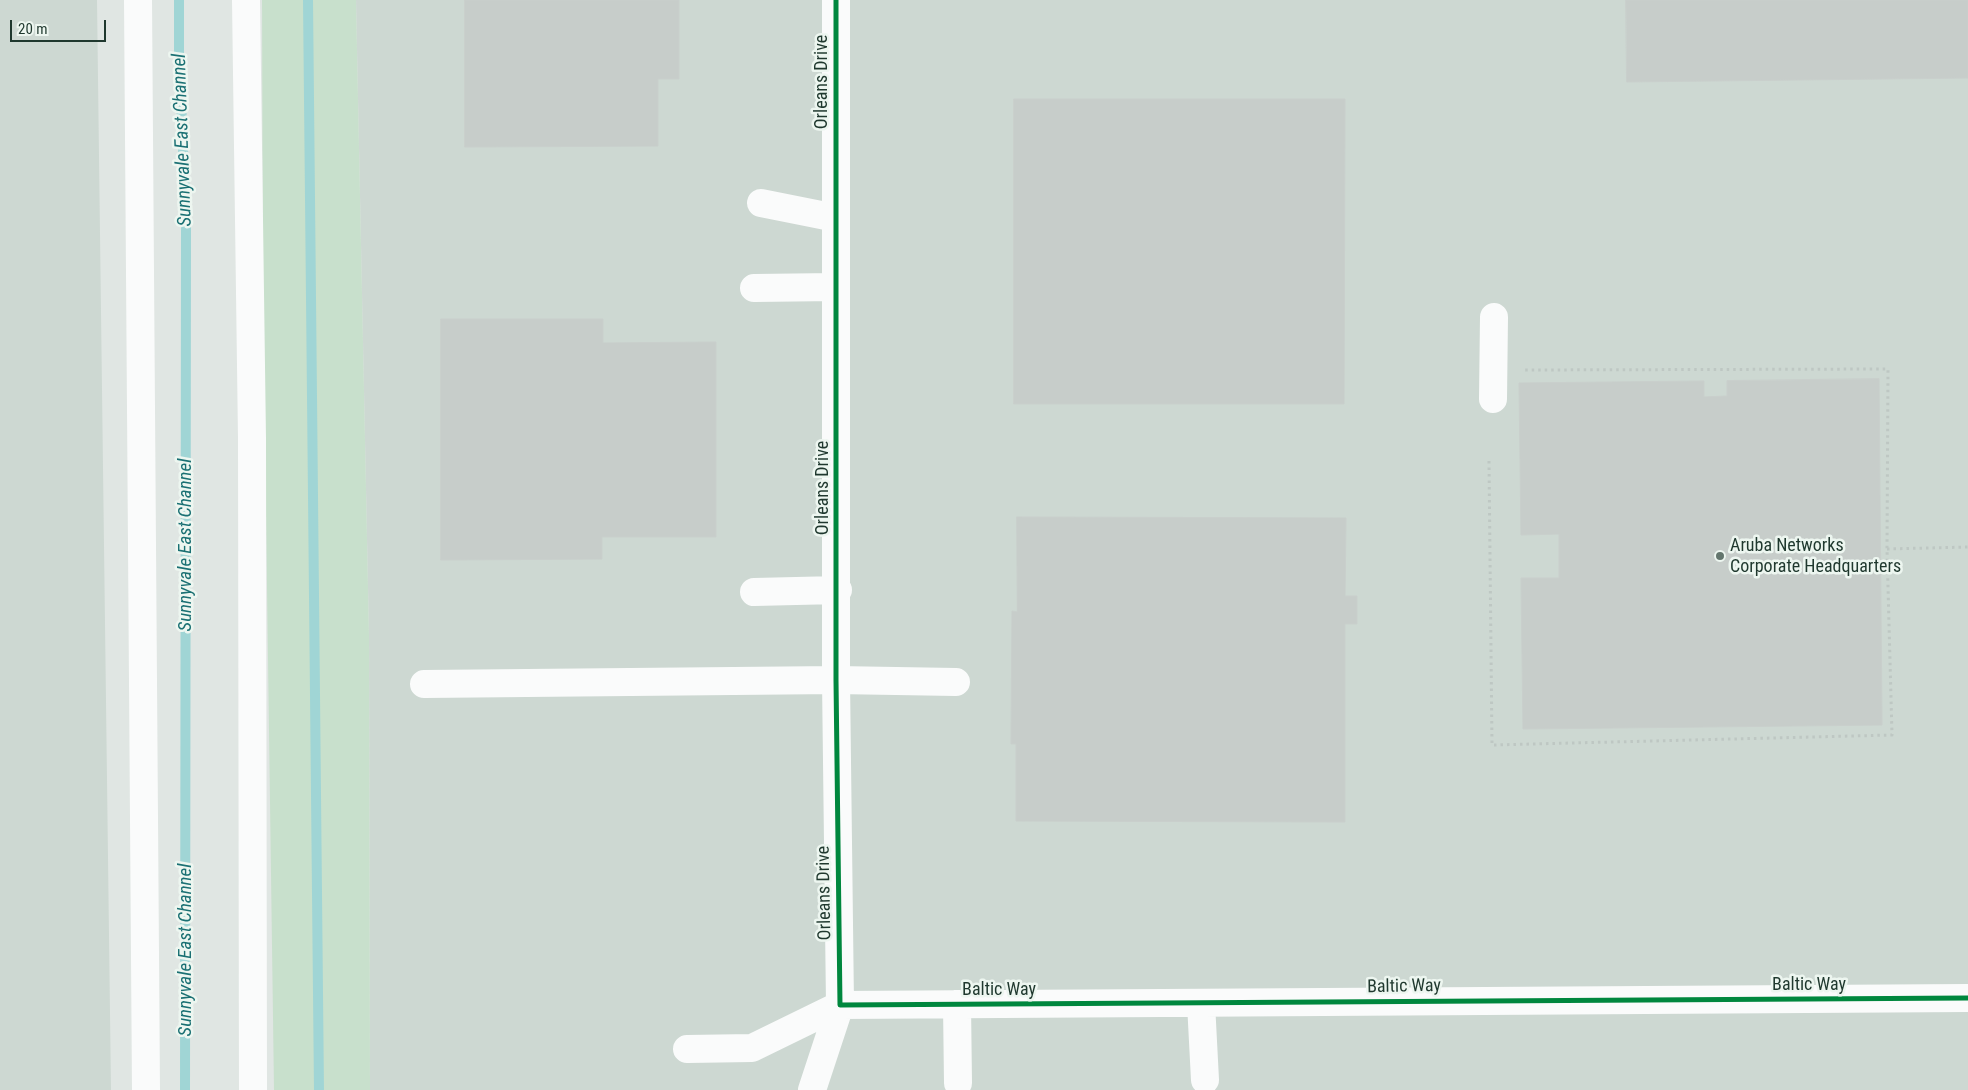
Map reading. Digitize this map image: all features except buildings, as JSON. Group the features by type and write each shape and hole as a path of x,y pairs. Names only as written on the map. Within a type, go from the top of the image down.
{"street":[{"path":"138,0 146,1090"},
{"path":"246,0 252,438 253,1090"},
{"name":"Orleans Drive","path":"812,1090 840,1005 836,680 838,590 836,0"},
{"path":"761,203 836,218"},
{"path":"754,288 836,287"},
{"path":"1493,399 1494,317"},
{"path":"754,592 838,590"},
{"path":"424,684 836,680 956,682"},
{"name":"Baltic Way","path":"840,1005 1968,998"},
{"path":"1201,1003 1205,1080"},
{"path":"957,1004 958,1083"},
{"path":"687,1049 752,1048 840,1005"}],"path":[{"path":"1489,461 1492,745 1892,735 1887,549 1888,369 1494,370"},
{"path":"1887,549 1968,548"}],"shaded area":[{"path":"0,0 97,0 111,1090 0,1090"},
{"path":"356,0 1968,0 1968,1090 370,1090 369,635"}],"green space":[{"path":"262,0 356,0 369,635 370,1090 274,1090 263,299"}],"waterway":[{"name":"Sunnyvale East Channel","path":"179,0 179,53 186,220 185,1090"},
{"path":"308,0 319,1090"}],"cycle path":[{"path":"836,0 836,680 840,1005 1968,998"}],"place":[{"name":"Aruba Networks Corporate Headquarters","path":"1720,556"}]}
